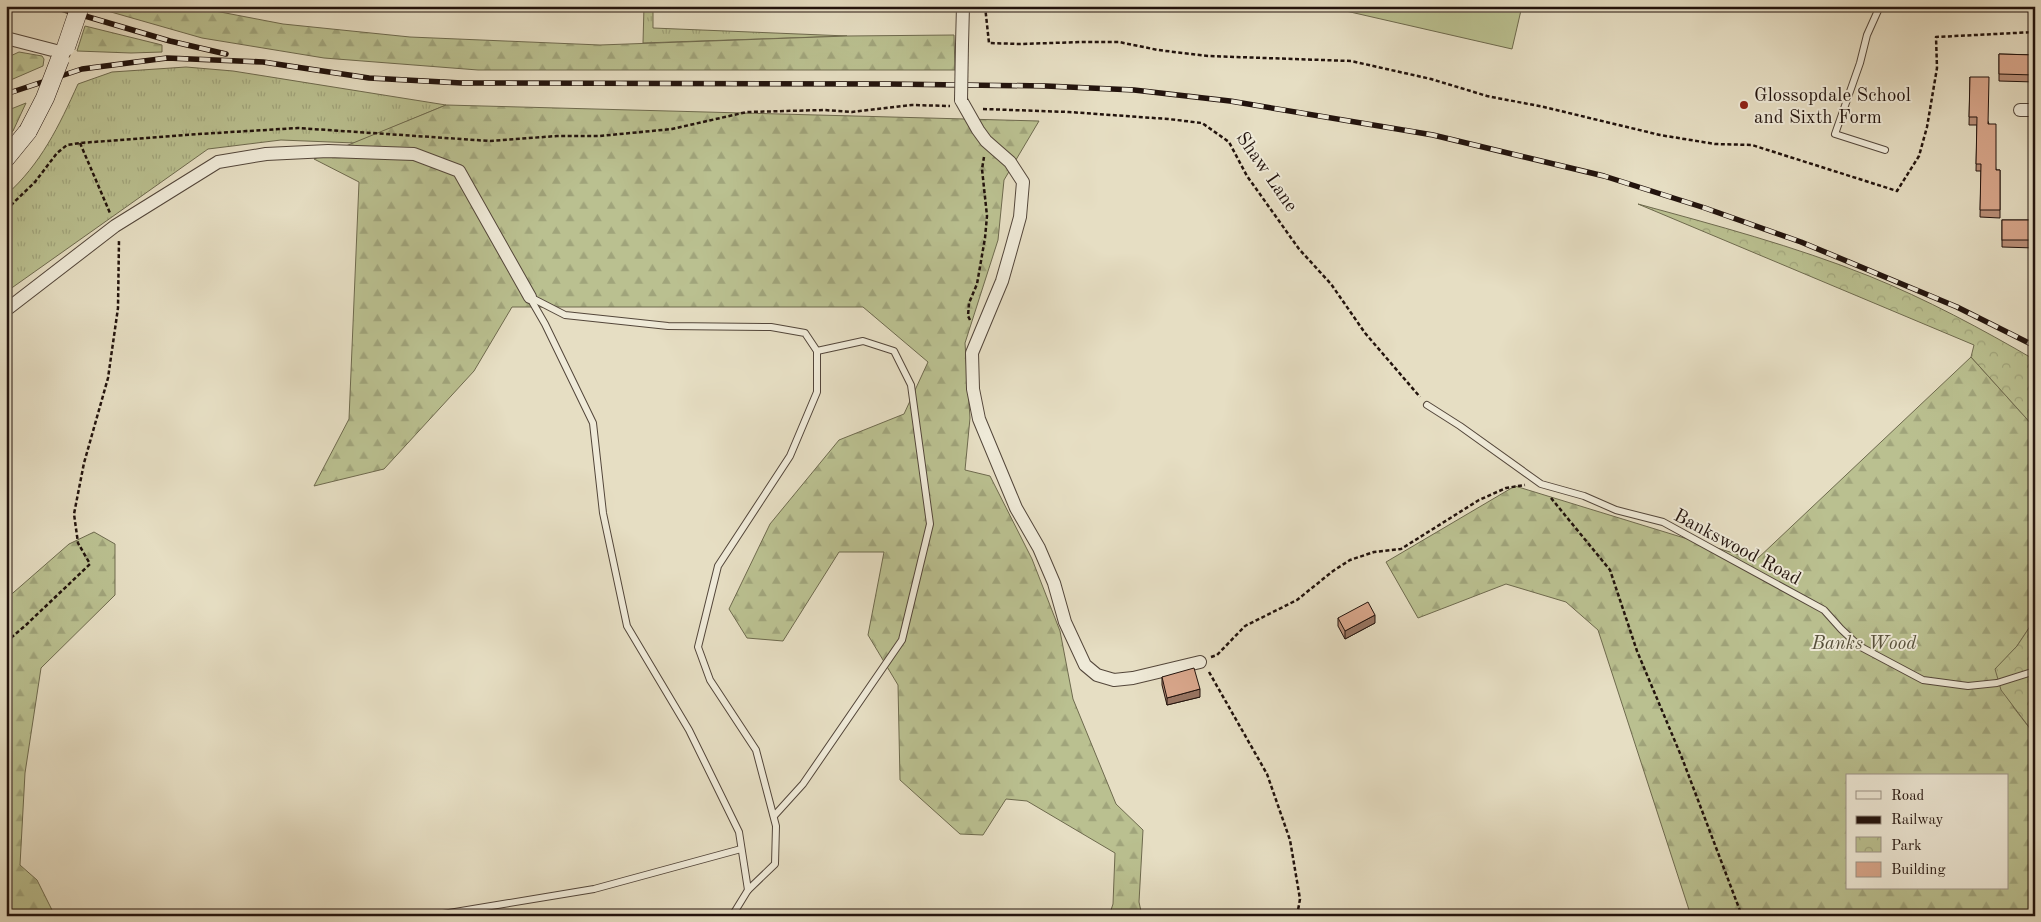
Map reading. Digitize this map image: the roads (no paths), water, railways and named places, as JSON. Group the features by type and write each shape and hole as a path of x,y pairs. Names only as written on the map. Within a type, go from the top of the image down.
{"street":[{"path":"6,158 28,131 45,98 64,53 80,6"},
{"path":"963,6 964,104 978,130 1010,162 1023,182 1017,230 1010,254 1002,280 972,353 973,389 979,419 1016,508 1043,556 1054,583 1065,622 1085,666 1097,675 1114,680 1133,678 1200,662"},
{"path":"6,38 64,53"},
{"path":"2020,110 2035,110"},
{"path":"6,310 115,226 218,162 266,154 328,151 414,154 459,171 530,297"}],"lane":[{"path":"1880,6 1867,35 1860,63 1835,134 1885,150"},
{"path":"530,297 565,315 668,326 771,327 805,332 817,351 817,392 790,456 718,566 698,647 710,680 756,750 776,826 775,864 748,890 732,916"},
{"path":"530,297 593,423 603,513 627,626 688,730 739,832 748,890"},
{"path":"774,816 803,784 902,640 930,524 911,385 894,351 863,340 817,351"},
{"name":"Bankswood Road","path":"1428,405 1540,484 1584,496 1616,510 1663,522 1824,610 1859,646 1923,680 1968,686 1997,684 2035,670"},
{"path":"431,916 594,889 741,849"}],"railway":[{"path":"51,6 170,41 226,54"},
{"path":"6,94 82,69 167,58 263,62 369,78 462,83 1046,86 1134,90 1230,101 1433,135 1604,176 1705,208 1801,242 1957,307 2035,346"}],"place":[{"name":"Glossopdale School and Sixth Form","path":"1744,105"}],"park label":[{"name":"Banks Wood","path":"1864,642"}]}
